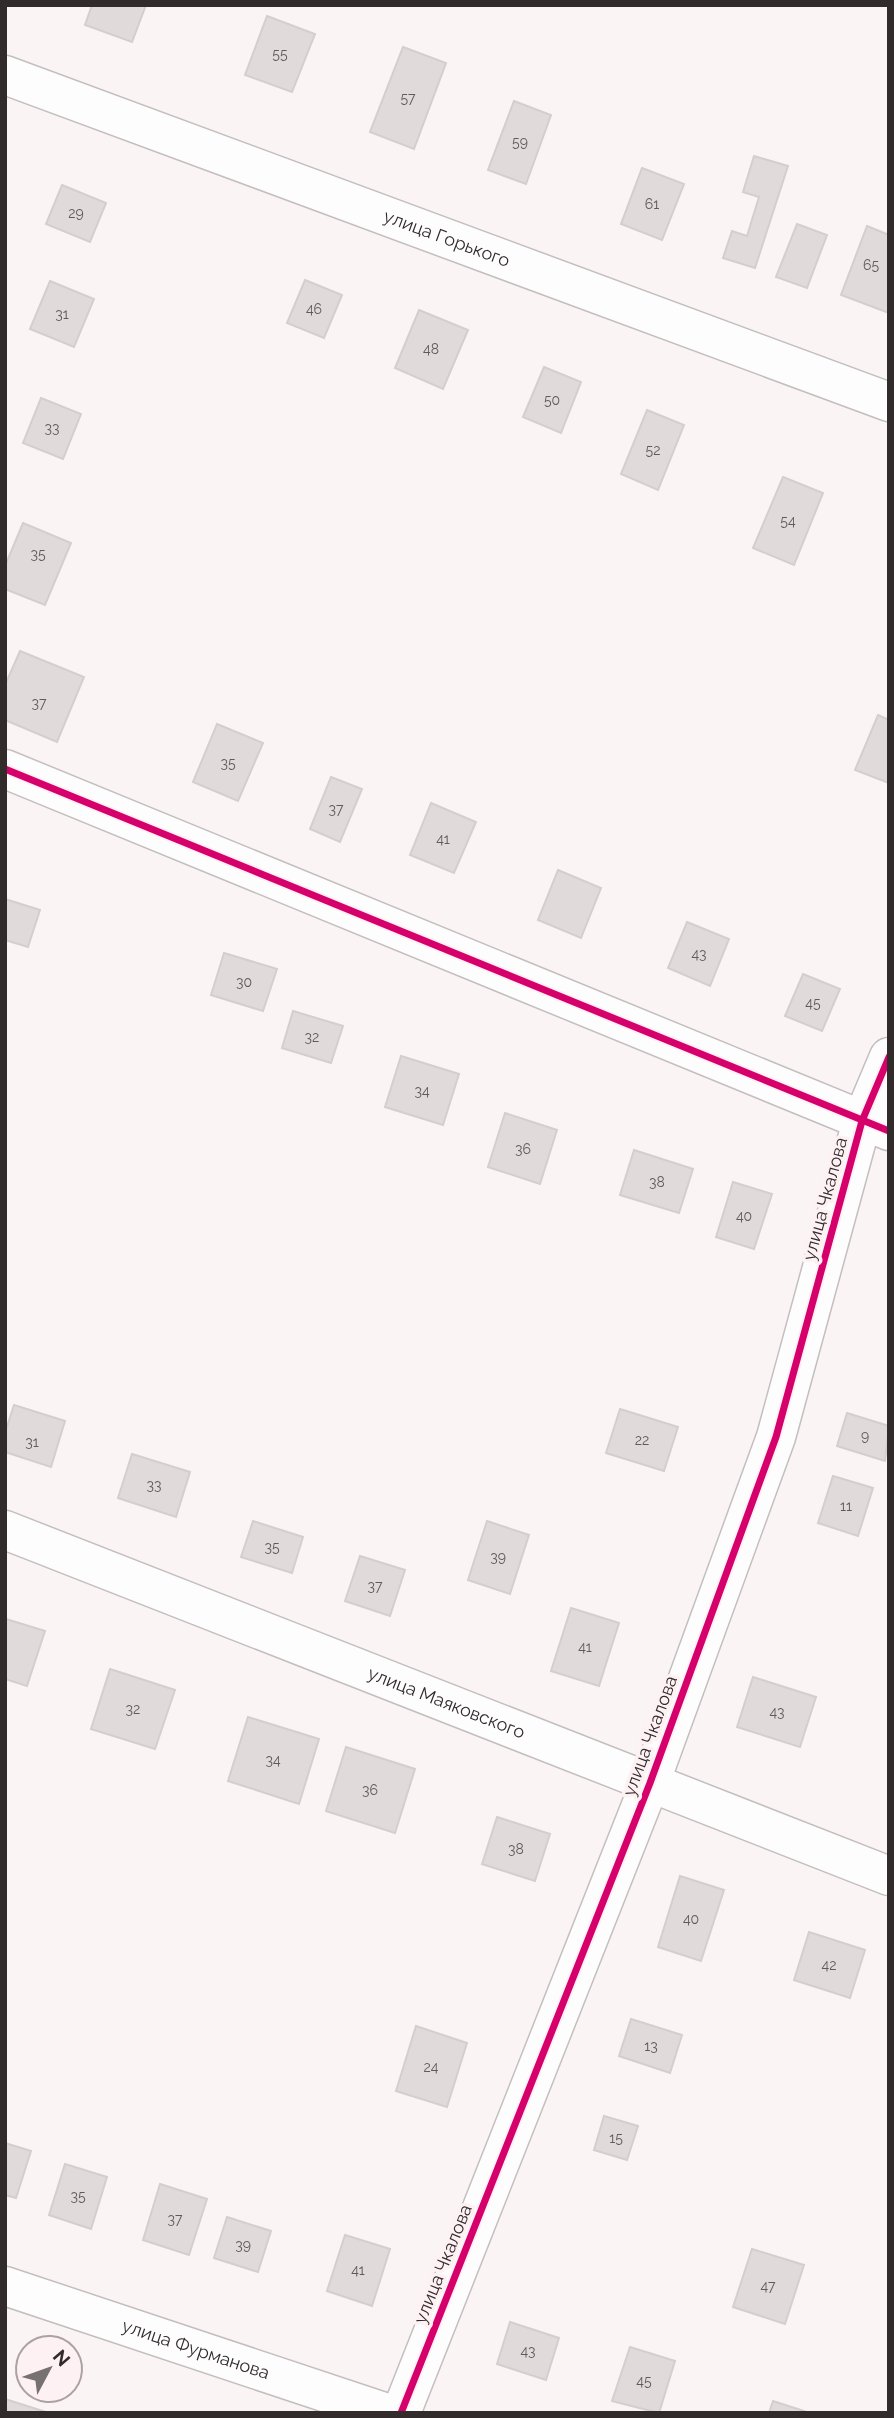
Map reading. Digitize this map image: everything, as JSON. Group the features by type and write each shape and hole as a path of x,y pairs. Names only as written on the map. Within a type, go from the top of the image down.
{"street":[{"name":"улица Горького","path":"5,75 889,401"},
{"path":"5,769 876,1126"},
{"name":"улица Чкалова","path":"401,2413 650,1783 776,1437 876,1126 889,1057"},
{"name":"улица Маяковского","path":"5,1530 889,1876"},
{"name":"улица Фурманова","path":"5,2286 387,2413"}],"building":[{"path":"92,5 146,5 132,42 85,25"},
{"path":"267,16 315,34 292,92 245,75"},
{"path":"403,47 446,63 414,149 370,132"},
{"path":"514,101 551,115 526,184 488,170"},
{"path":"754,156 788,166 755,268 723,258 732,231 747,236 759,197 743,192"},
{"path":"642,168 684,184 662,240 621,224"},
{"path":"62,185 106,203 90,242 46,224"},
{"path":"797,224 827,235 807,288 776,277"},
{"path":"867,226 889,235 889,313 841,295"},
{"path":"305,280 342,295 324,338 287,323"},
{"path":"50,281 94,299 74,347 30,329"},
{"path":"419,310 468,330 443,389 395,368"},
{"path":"544,367 581,382 561,433 523,417"},
{"path":"41,398 81,414 63,459 23,443"},
{"path":"647,410 684,425 658,490 621,474"},
{"path":"783,477 823,493 794,565 753,548"},
{"path":"23,523 71,543 45,605 5,589 5,566"},
{"path":"20,651 84,677 57,742 5,720 5,685"},
{"path":"878,715 889,720 889,783 855,770"},
{"path":"217,724 263,743 238,801 193,782"},
{"path":"331,777 362,789 340,842 310,829"},
{"path":"431,803 476,822 454,873 410,855"},
{"path":"558,870 601,888 581,938 538,920"},
{"path":"5,899 40,910 28,947 5,940"},
{"path":"687,922 729,939 710,986 668,968"},
{"path":"224,953 277,969 263,1011 211,995"},
{"path":"803,974 840,989 822,1031 785,1016"},
{"path":"293,1011 343,1026 331,1063 282,1048"},
{"path":"401,1056 459,1074 443,1125 385,1107"},
{"path":"505,1113 557,1130 540,1184 488,1167"},
{"path":"634,1150 693,1169 679,1213 620,1195"},
{"path":"733,1182 772,1194 754,1249 716,1237"},
{"path":"14,1405 65,1421 51,1467 5,1452 5,1433"},
{"path":"620,1409 678,1427 664,1471 606,1453"},
{"path":"847,1413 889,1426 885,1461 837,1446"},
{"path":"132,1454 190,1472 176,1517 118,1498"},
{"path":"833,1476 873,1488 858,1536 818,1523"},
{"path":"253,1521 303,1537 292,1573 241,1557"},
{"path":"487,1521 529,1535 510,1594 468,1580"},
{"path":"360,1556 405,1570 390,1616 345,1601"},
{"path":"571,1608 619,1623 599,1686 551,1671"},
{"path":"6,1619 45,1631 27,1686 5,1679"},
{"path":"110,1669 175,1690 155,1749 91,1729"},
{"path":"753,1677 816,1697 800,1747 737,1727"},
{"path":"248,1717 319,1739 299,1804 228,1781"},
{"path":"346,1747 415,1769 395,1833 326,1811"},
{"path":"497,1817 550,1834 535,1881 482,1864"},
{"path":"680,1876 724,1890 701,1961 658,1947"},
{"path":"809,1932 865,1950 850,1998 794,1980"},
{"path":"631,2019 682,2035 670,2073 619,2056"},
{"path":"416,2026 467,2043 447,2107 396,2091"},
{"path":"604,2116 638,2126 627,2160 594,2150"},
{"path":"5,2143 31,2151 16,2198 5,2195"},
{"path":"65,2164 107,2177 91,2229 49,2215"},
{"path":"160,2184 207,2199 189,2255 143,2240"},
{"path":"227,2217 271,2231 258,2272 214,2258"},
{"path":"345,2235 390,2249 372,2306 327,2291"},
{"path":"752,2249 804,2265 785,2324 733,2307"},
{"path":"510,2322 559,2338 546,2380 497,2364"},
{"path":"630,2347 675,2361 659,2413 612,2401"},
{"path":"5,2399 49,2413 5,2413"},
{"path":"773,2401 810,2413 769,2413"}],"cycle path":[{"path":"5,769 889,1131"},
{"path":"401,2413 650,1783 776,1437 862,1121 889,1057"}]}
